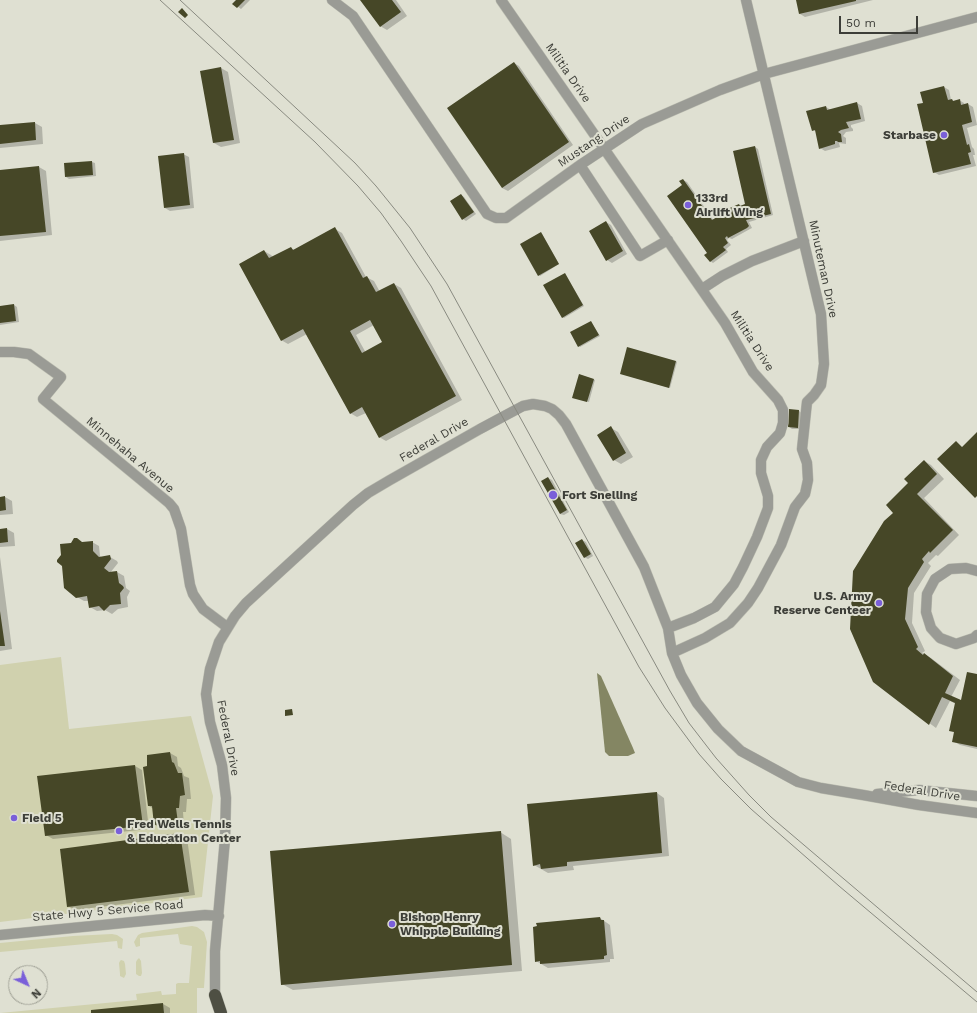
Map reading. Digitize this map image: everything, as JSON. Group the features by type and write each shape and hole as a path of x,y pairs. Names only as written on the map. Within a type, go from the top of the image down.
{"highway":[{"path":"213,1013 215,994"},
{"path":"215,994 221,1013"}],"street":[{"name":"Mustang Drive","path":"332,0 352,16 487,214 496,218 506,218 580,165 642,124 720,90 764,74 977,17"},
{"name":"Militia Drive","path":"501,0 604,150 726,323 753,372 778,400 783,410 783,423 780,433 767,447 761,460 761,473 768,496 768,508 754,543 734,584 715,606 694,618 668,628"},
{"name":"Minuteman Drive","path":"672,653 705,638 730,623 748,603 758,588 780,545 795,507 805,494 808,480 807,462 802,449 807,402 821,385 824,364 821,314 746,0"},
{"path":"580,165 640,256 668,240"},
{"path":"702,288 752,261 804,241"},
{"name":"Minnehaha Avenue","path":"0,352 29,354 61,377 43,399 169,503 176,514 181,529 193,594 203,609 227,627"},
{"name":"Federal Drive","path":"215,994 215,951 225,839 226,798 222,765 210,722 206,694 210,669 219,642 227,627 246,603 344,513 368,493 495,420 523,406 533,404 545,406 559,414 566,424 644,567 668,628 672,653 681,675 697,703 718,729 741,752 798,782 821,788 919,805 977,813"},
{"path":"977,571 966,568 950,569 935,579 927,594 926,612 931,628 940,638 956,644 974,638 977,635"},
{"name":"Federal Drive","path":"864,795 919,790 977,796"},
{"name":"State Hwy 5 Service Road","path":"0,935 205,915 219,916"}],"shaded area":[{"name":"Fred Wells Tennis & Education Center","path":"61,657 69,729 191,716 213,796 202,897 0,922 0,665"},
{"path":"597,673 601,676 635,753 628,756 609,756 605,752"},
{"path":"192,926 197,927 204,932 207,942 204,988 197,988 197,1013 164,1013 163,1003 91,1013 0,1013 137,1000 136,994 161,991 162,995 176,994 176,984 189,983 192,946 180,944 178,934 140,938 140,946 136,947 134,942 138,935 142,933"},
{"path":"112,934 123,939 122,949 118,948 117,941 0,952 0,943"},
{"path":"139,958 141,961 141,976 136,974 136,962"},
{"path":"121,960 124,961 125,964 126,974 124,978 120,976 119,963"}],"building":[{"path":"236,0 245,0 237,8 232,4"},
{"path":"360,0 392,0 401,12 380,27"},
{"path":"796,0 856,0 856,1 799,14"},
{"path":"182,8 188,15 185,18 178,12"},
{"path":"514,62 569,142 502,188 447,108"},
{"path":"221,67 234,140 213,143 200,71"},
{"name":"Starbase","path":"944,86 948,100 952,99 953,101 960,99 961,105 968,103 972,122 962,125 967,145 969,144 971,152 968,153 971,164 933,173 917,104 923,103 920,92"},
{"path":"857,102 861,119 846,122 849,128 838,132 841,134 842,142 835,141 835,144 819,149 815,130 812,131 806,111 826,106 827,110"},
{"path":"35,122 36,140 0,144 0,125"},
{"name":"133rd Airlift Wing","path":"755,146 771,214 746,220 749,226 728,238 727,236 725,238 728,243 723,247 726,250 710,262 704,255 707,253 667,196 682,185 679,181 683,179 712,220 717,217 716,214 739,204 740,206 745,204 733,151"},
{"path":"184,153 190,205 164,208 158,156"},
{"path":"92,161 93,175 65,177 64,163"},
{"path":"39,166 46,232 0,236 0,170"},
{"path":"461,194 474,212 462,220 450,201"},
{"path":"606,221 623,251 606,261 589,231"},
{"path":"335,227 363,278 367,276 376,292 394,283 456,396 379,438 362,407 350,414 303,329 281,341 239,264 264,250 269,258 291,247 293,250","holes":["370,320 382,342 362,353 350,331"]},
{"path":"541,232 559,264 538,276 520,244"},
{"path":"565,273 583,305 562,318 543,285"},
{"path":"14,304 16,321 0,323 0,306"},
{"path":"591,321 599,335 578,347 570,332"},
{"path":"627,347 676,361 669,388 620,374"},
{"path":"579,374 594,379 587,402 572,398"},
{"path":"789,409 799,410 798,428 788,427"},
{"path":"611,426 626,453 613,461 597,435"},
{"path":"977,432 977,496 975,498 937,459 956,441 962,447"},
{"name":"U.S. Army Reserve Centeer","path":"924,460 937,474 917,494 953,530 922,559 924,562 908,588 905,619 918,647 916,649 923,655 924,653 953,676 945,693 961,700 967,672 977,674 977,747 952,742 954,732 949,731 955,703 942,697 929,725 873,682 850,629 853,571 884,521 893,513 886,505 908,483 904,479"},
{"path":"548,477 567,510 560,514 541,481"},
{"path":"5,496 6,510 0,511 0,497"},
{"path":"7,528 8,542 0,543 0,529"},
{"path":"74,538 77,538 82,542 93,541 93,551 99,557 110,555 111,559 104,568 109,572 117,571 119,583 124,588 120,593 121,604 110,605 104,611 99,606 89,608 87,596 76,598 64,588 62,566 57,562 61,555 60,544 71,543"},
{"path":"582,539 591,554 584,558 575,543"},
{"path":"0,611 5,646 0,646"},
{"path":"292,709 293,715 285,716 285,710"},
{"path":"170,752 172,762 174,763 178,773 182,773 185,795 180,796 179,808 176,808 178,823 154,825 152,806 148,806 143,767 147,766 147,755"},
{"path":"135,765 143,826 45,836 37,776"},
{"path":"657,792 662,853 567,862 567,866 541,869 540,864 533,866 527,804"},
{"name":"Bishop Henry Whipple Building","path":"501,831 512,965 281,985 270,851"},
{"path":"180,833 189,892 67,907 60,849"},
{"path":"600,917 601,920 604,920 607,955 604,956 604,959 540,964 540,961 535,962 533,927 537,926 536,923"},
{"path":"163,1003 164,1013 91,1013 91,1010"}],"tram line":[{"path":"160,0 315,142 358,186 381,213 431,286 639,667 665,708 699,754 751,809 839,886 977,1002"},
{"path":"180,0 355,163 410,228 447,284 670,691 689,723 716,758 771,817 977,992"}],"place":[{"name":"Starbase","path":"944,135"},
{"name":"133rd Airlift Wing","path":"688,205"},
{"name":"Fort Snelling","path":"553,495"},
{"name":"U.S. Army Reserve Centeer","path":"879,603"},
{"name":"Field 5","path":"14,818"},
{"name":"Fred Wells Tennis & Education Center","path":"119,831"},
{"name":"Bishop Henry Whipple Building","path":"392,924"}]}
